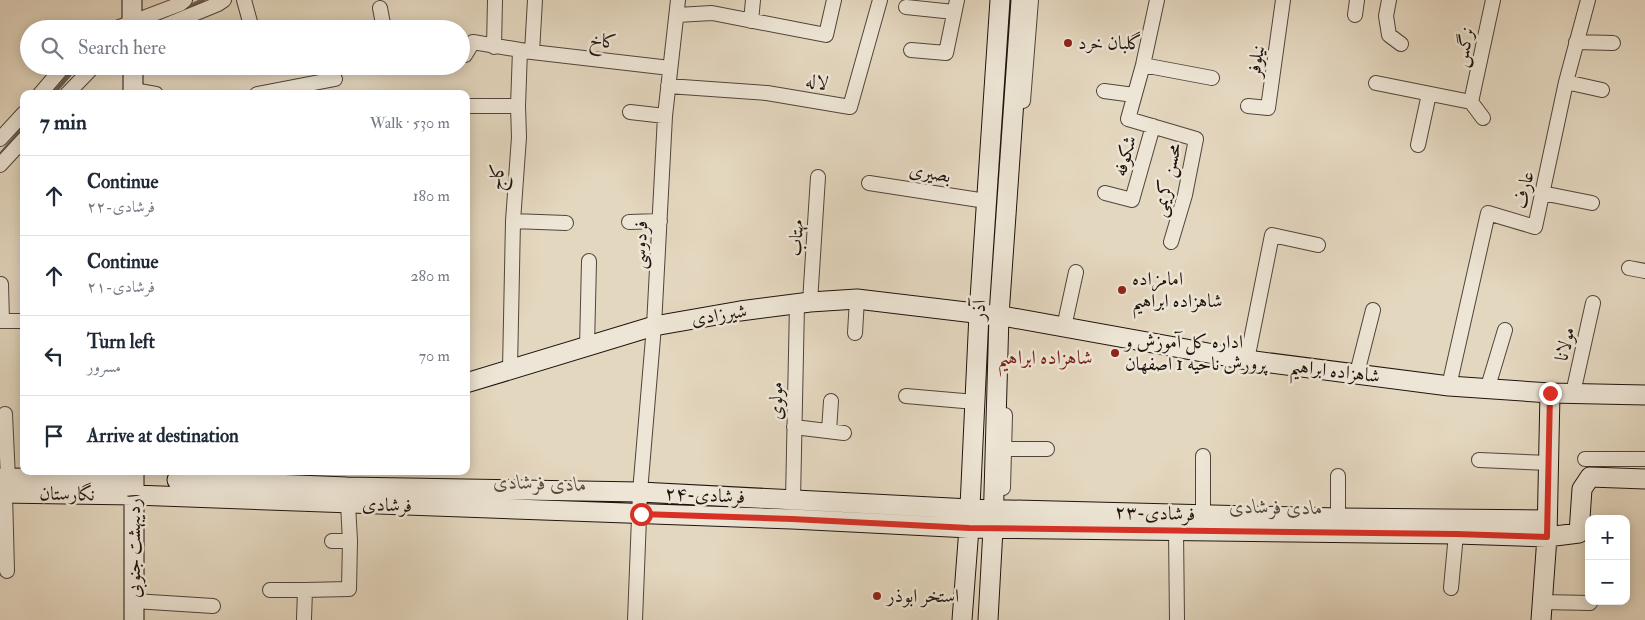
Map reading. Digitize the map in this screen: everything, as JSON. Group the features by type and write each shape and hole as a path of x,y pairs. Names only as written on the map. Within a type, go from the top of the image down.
{"street":[{"path":"132,0 132,20"},
{"path":"143,20 185,0"},
{"path":"179,20 224,0"},
{"path":"244,0 250,20"},
{"path":"494,46 495,0"},
{"name":"کاج","path":"510,369 513,221 519,137 518,106 535,0"},
{"name":"فردوسی","path":"641,514 640,492 654,326 665,116 678,0"},
{"path":"751,21 754,0"},
{"path":"677,14 712,13 826,35 834,0"},
{"name":"لاله","path":"668,86 767,93 850,107 880,0"},
{"name":"آذر","path":"962,620 969,528 979,314 1000,0"},
{"name":"آذر","path":"995,620 1003,316 1017,123 1021,0"},
{"name":"آذر","path":"1017,123 1031,0"},
{"name":"محسن کریمی","path":"1157,0 1143,65 1128,119 1196,139 1185,195 1171,242"},
{"name":"نیلوفر","path":"1248,106 1268,108 1283,0"},
{"path":"1355,15 1356,0"},
{"path":"1389,0 1386,16 1388,35 1400,44"},
{"name":"نرگس","path":"1471,102 1493,0"},
{"name":"عارف","path":"1449,386 1488,214 1535,227 1566,82 1588,0"},
{"path":"906,7 956,6 946,53 911,50"},
{"path":"380,8 382,20"},
{"name":"کاخ","path":"470,46 473,42 526,51 670,68"},
{"path":"1576,42 1613,43"},
{"path":"1143,65 1212,78"},
{"path":"43,90 56,75"},
{"path":"72,90 86,75"},
{"path":"133,75 133,90"},
{"path":"279,90 335,79"},
{"path":"1566,82 1602,90"},
{"path":"1376,83 1471,102 1483,118"},
{"path":"1104,91 1134,95"},
{"path":"1418,146 1429,94"},
{"path":"470,106 518,106"},
{"path":"630,112 665,116"},
{"path":"0,165 19,144 1,138 20,117"},
{"name":"شکوفه","path":"1105,193 1132,200 1153,126"},
{"name":"مهتاب","path":"804,303 818,177"},
{"name":"بصیری","path":"869,182 986,201"},
{"path":"1542,193 1592,203"},
{"path":"513,221 566,223"},
{"path":"629,222 660,221"},
{"path":"1247,360 1272,235 1318,245"},
{"path":"587,347 589,260"},
{"path":"1629,268 1645,271"},
{"path":"1064,327 1076,272"},
{"path":"1,284 1,321 20,321"},
{"path":"855,333 857,299"},
{"name":"شیرزادی","path":"470,382 654,326 740,311 804,303 857,299 1003,316"},
{"name":"مولوی","path":"793,500 794,428 804,303"},
{"name":"مولانا","path":"1573,393 1593,304"},
{"path":"1357,373 1373,310"},
{"name":"شاهزاده ابراهیم","path":"1003,316 1247,360 1449,386 1550,393 1645,395"},
{"path":"1487,390 1504,330"},
{"path":"1550,393 1547,529 1542,611 1585,604"},
{"path":"906,396 975,402"},
{"name":"آذر","path":"998,509 1005,449 1001,396"},
{"path":"829,431 831,401"},
{"path":"6,414 3,485 6,571"},
{"path":"794,428 844,433"},
{"path":"1005,449 1047,450"},
{"path":"1203,514 1204,456"},
{"path":"1585,459 1645,459"},
{"path":"1480,460 1549,463"},
{"path":"1338,476 1338,518"},
{"path":"1547,529 1579,532 1582,489 1590,477 1645,479"},
{"name":"فرشادی","path":"177,480 348,496"},
{"name":"نگارستان","path":"3,485 134,482"},
{"name":"فرشادی","path":"134,482 641,514 997,529 1456,534 1547,529"},
{"name":"اردیبهشت جنوبی","path":"134,482 134,620"},
{"name":"۲۴-فرشادی","path":"348,496 640,492 998,509"},
{"path":"270,590 348,589 350,541 348,496"},
{"name":"۲۳-فرشادی","path":"998,509 1338,518 1547,529"},
{"path":"635,620 641,514"},
{"name":"آذر","path":"988,620 997,529"},
{"path":"1176,531 1177,620"},
{"path":"1451,588 1456,534"},
{"path":"332,541 350,541"},
{"path":"304,619 305,590"},
{"path":"134,601 213,606"}],"waterway":[{"path":"184,9 203,0"},
{"path":"157,20 166,16"},
{"path":"56,90 69,75"},
{"path":"0,155 20,132"},
{"name":"مادی فرشادی","path":"694,504 782,509"},
{"name":"مادی فرشادی","path":"894,515 922,516"}],"place":[{"name":"گلبان خرد","path":"1068,43"},
{"name":"امامزاده شاهزاده ابراهیم","path":"1122,290"},
{"name":"اداره کل آموزش و پرورش ناحیه 1 اصفهان","path":"1115,353"},
{"name":"استخر ابوذر","path":"877,596"}],"district":[{"name":"شاهزاده ابراهیم","path":"1045,357"}],"route":[{"path":"641,514 969,528 1456,534 1547,537 1550,393"}]}
